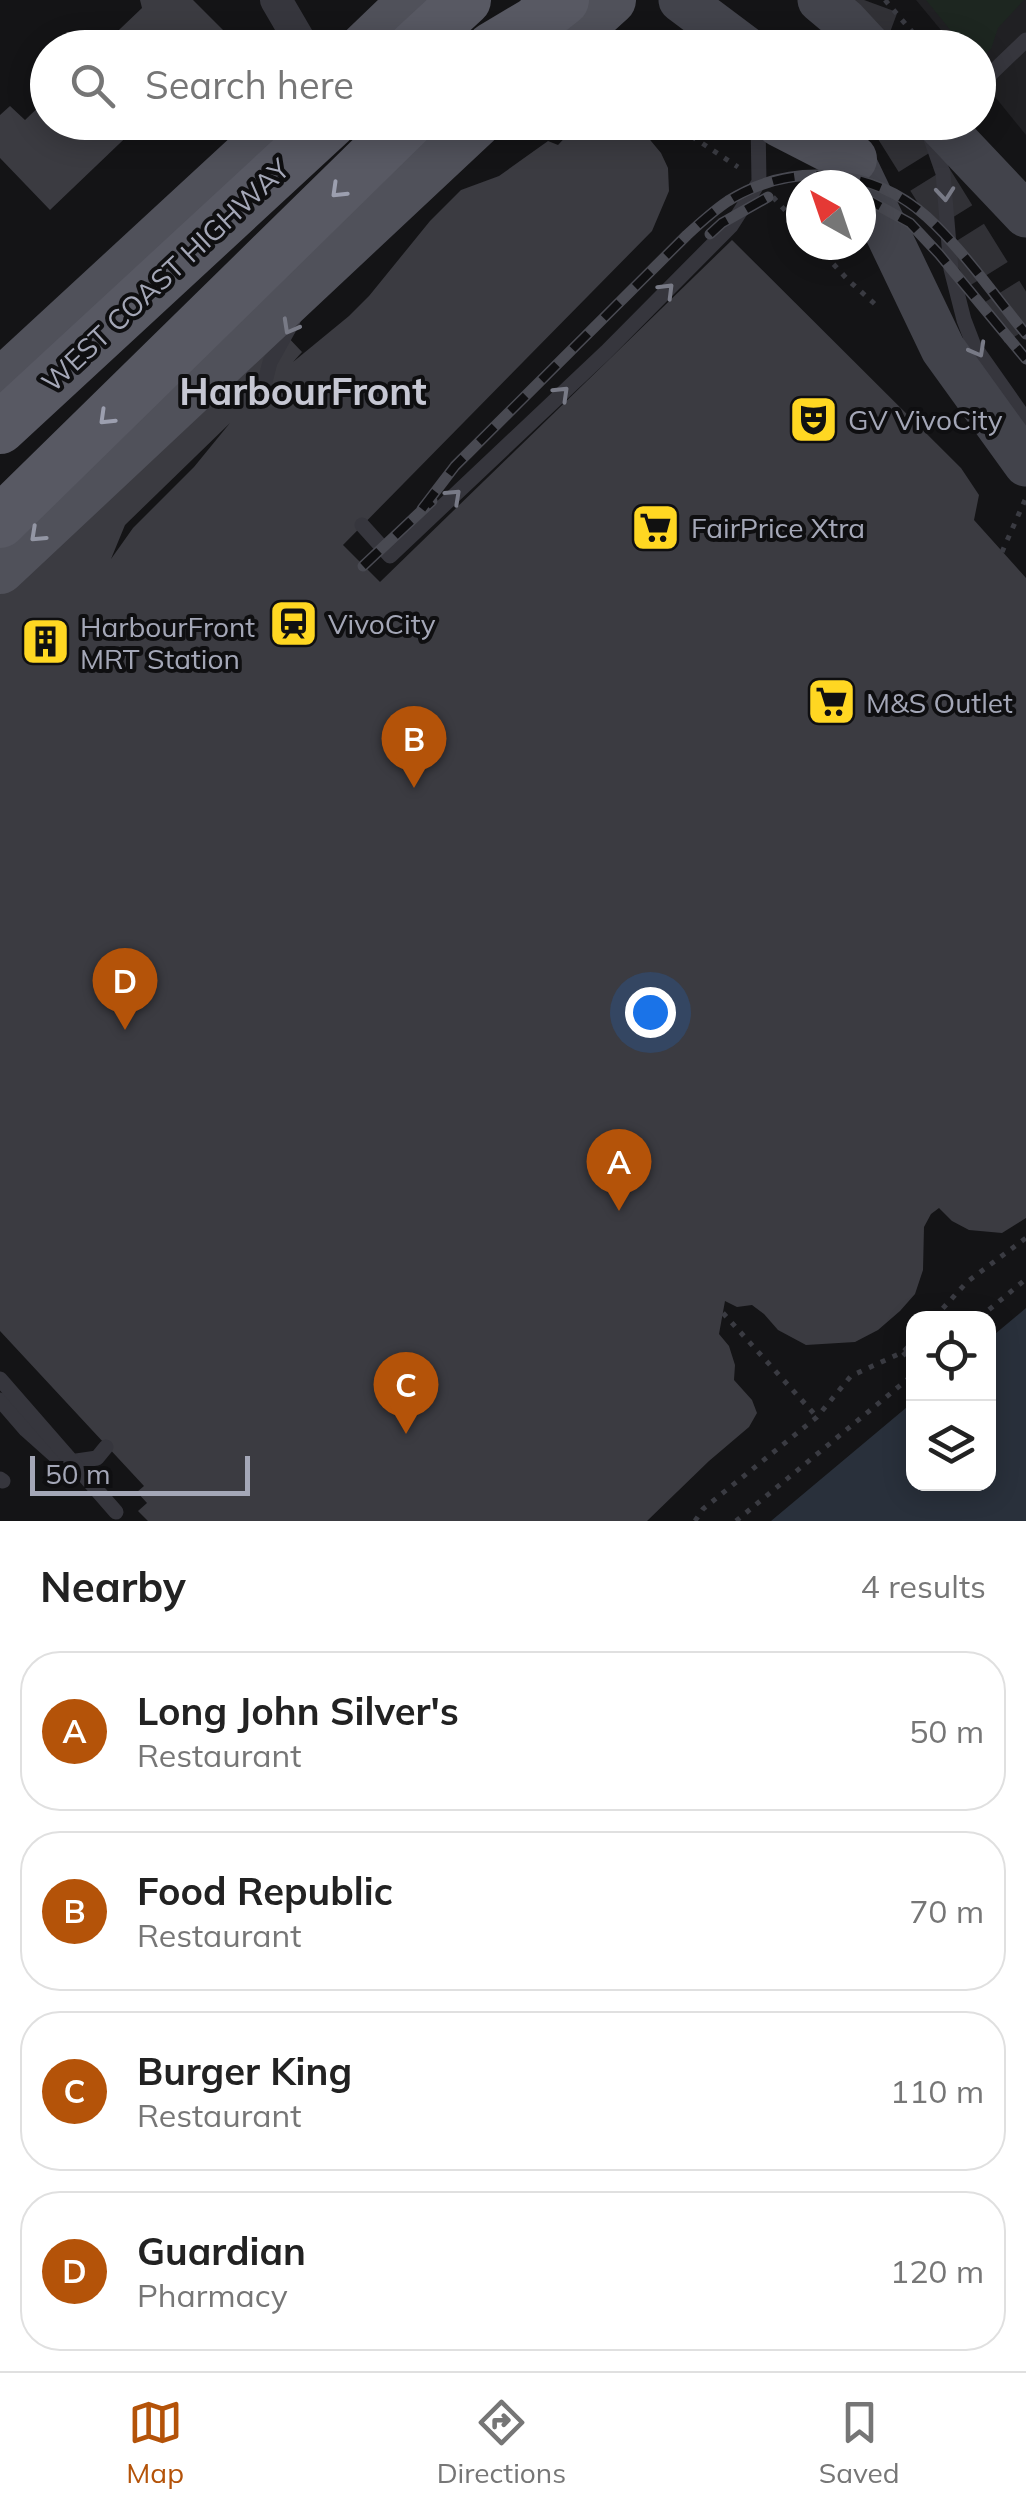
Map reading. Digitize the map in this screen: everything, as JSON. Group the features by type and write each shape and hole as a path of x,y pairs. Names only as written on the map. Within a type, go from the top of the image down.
{"highway":[{"path":"432,30 465,0"},
{"path":"503,30 533,0"},
{"path":"524,30 562,0"},
{"name":"WEST COAST HIGHWAY","path":"0,428 312,140"},
{"name":"WEST COAST HIGHWAY","path":"0,522 390,140"}],"main road":[{"path":"383,30 414,0"},
{"path":"578,30 611,0"},
{"path":"682,0 721,30"},
{"path":"820,0 853,30"},
{"path":"0,384 264,140"},
{"path":"0,569 458,140"},
{"path":"966,140 1026,215"},
{"path":"842,141 944,349 1026,464"}],"street":[{"path":"276,0 294,30"}],"lane":[{"path":"996,69 1026,40"},
{"path":"362,525 390,556 606,352 726,231 759,182 758,140"},
{"path":"932,140 943,172 951,268 964,320 974,346 1026,420"},
{"path":"264,386 270,362 321,269"},
{"path":"0,1379 116,1512 118,1521"},
{"path":"0,1400 62,1463 97,1458 106,1447"}],"path":[{"path":"885,0 911,30"},
{"path":"830,260 877,306 917,291"},
{"path":"1002,552 1026,497"},
{"path":"940,1311 967,1282 1026,1238"},
{"path":"987,1311 1026,1279"},
{"path":"723,1313 817,1416"},
{"path":"695,1521 702,1509 817,1416 850,1376 906,1349"},
{"path":"903,1352 906,1355"},
{"path":"736,1521 906,1381"}],"shaded area":[{"path":"916,0 1026,0 1026,135 996,98 996,30 941,30"},
{"path":"926,0 1024,0 996,34 996,30 950,30"},
{"path":"1026,1308 1026,1521 771,1521 906,1408 906,1491 996,1491 996,1333"}],"building":[{"path":"140,0 193,0 223,30 119,30 142,8"},
{"path":"10,106 25,120 30,115 30,140 123,140 50,210 0,158 0,115"},
{"path":"563,140 650,140 668,168 669,191 652,231 343,545 380,582 732,240 961,468 979,495 974,520 1026,578 1026,1218 1002,1233 969,1230 939,1208 924,1227 923,1270 915,1294 878,1330 855,1342 806,1345 778,1330 752,1305 737,1307 725,1301 719,1334 729,1346 735,1365 734,1380 752,1400 757,1413 749,1427 647,1521 148,1521 138,1511 147,1503 137,1492 144,1486 0,1331 0,506 235,281 302,352 293,362 369,296 430,221 461,190 499,176 548,141 558,145","holes":["230,423 194,467 133,528 111,559 125,525"]}],"tunnel":[{"path":"868,30 878,0"},
{"path":"905,140 1026,334"}],"railway":[{"path":"422,509 455,466 687,235 728,201 778,180 804,176 856,180 905,200 954,244 1026,334"},
{"path":"710,234 768,197"},
{"path":"876,204 910,223 1026,359"},
{"path":"363,566 432,501"}],"place":[{"name":"GV VivoCity","path":"813,419"},
{"name":"FairPrice Xtra","path":"656,527"},
{"name":"VivoCity","path":"293,623"},
{"name":"HarbourFront MRT Station","path":"45,642"},
{"name":"M&S Outlet","path":"831,702"},
{"name":"Food Republic","path":"414,788"},
{"name":"Guardian","path":"125,1030"},
{"name":"Long John Silver's","path":"619,1211"},
{"name":"Burger King","path":"406,1434"}],"district":[{"name":"HarbourFront","path":"303,391"}]}
